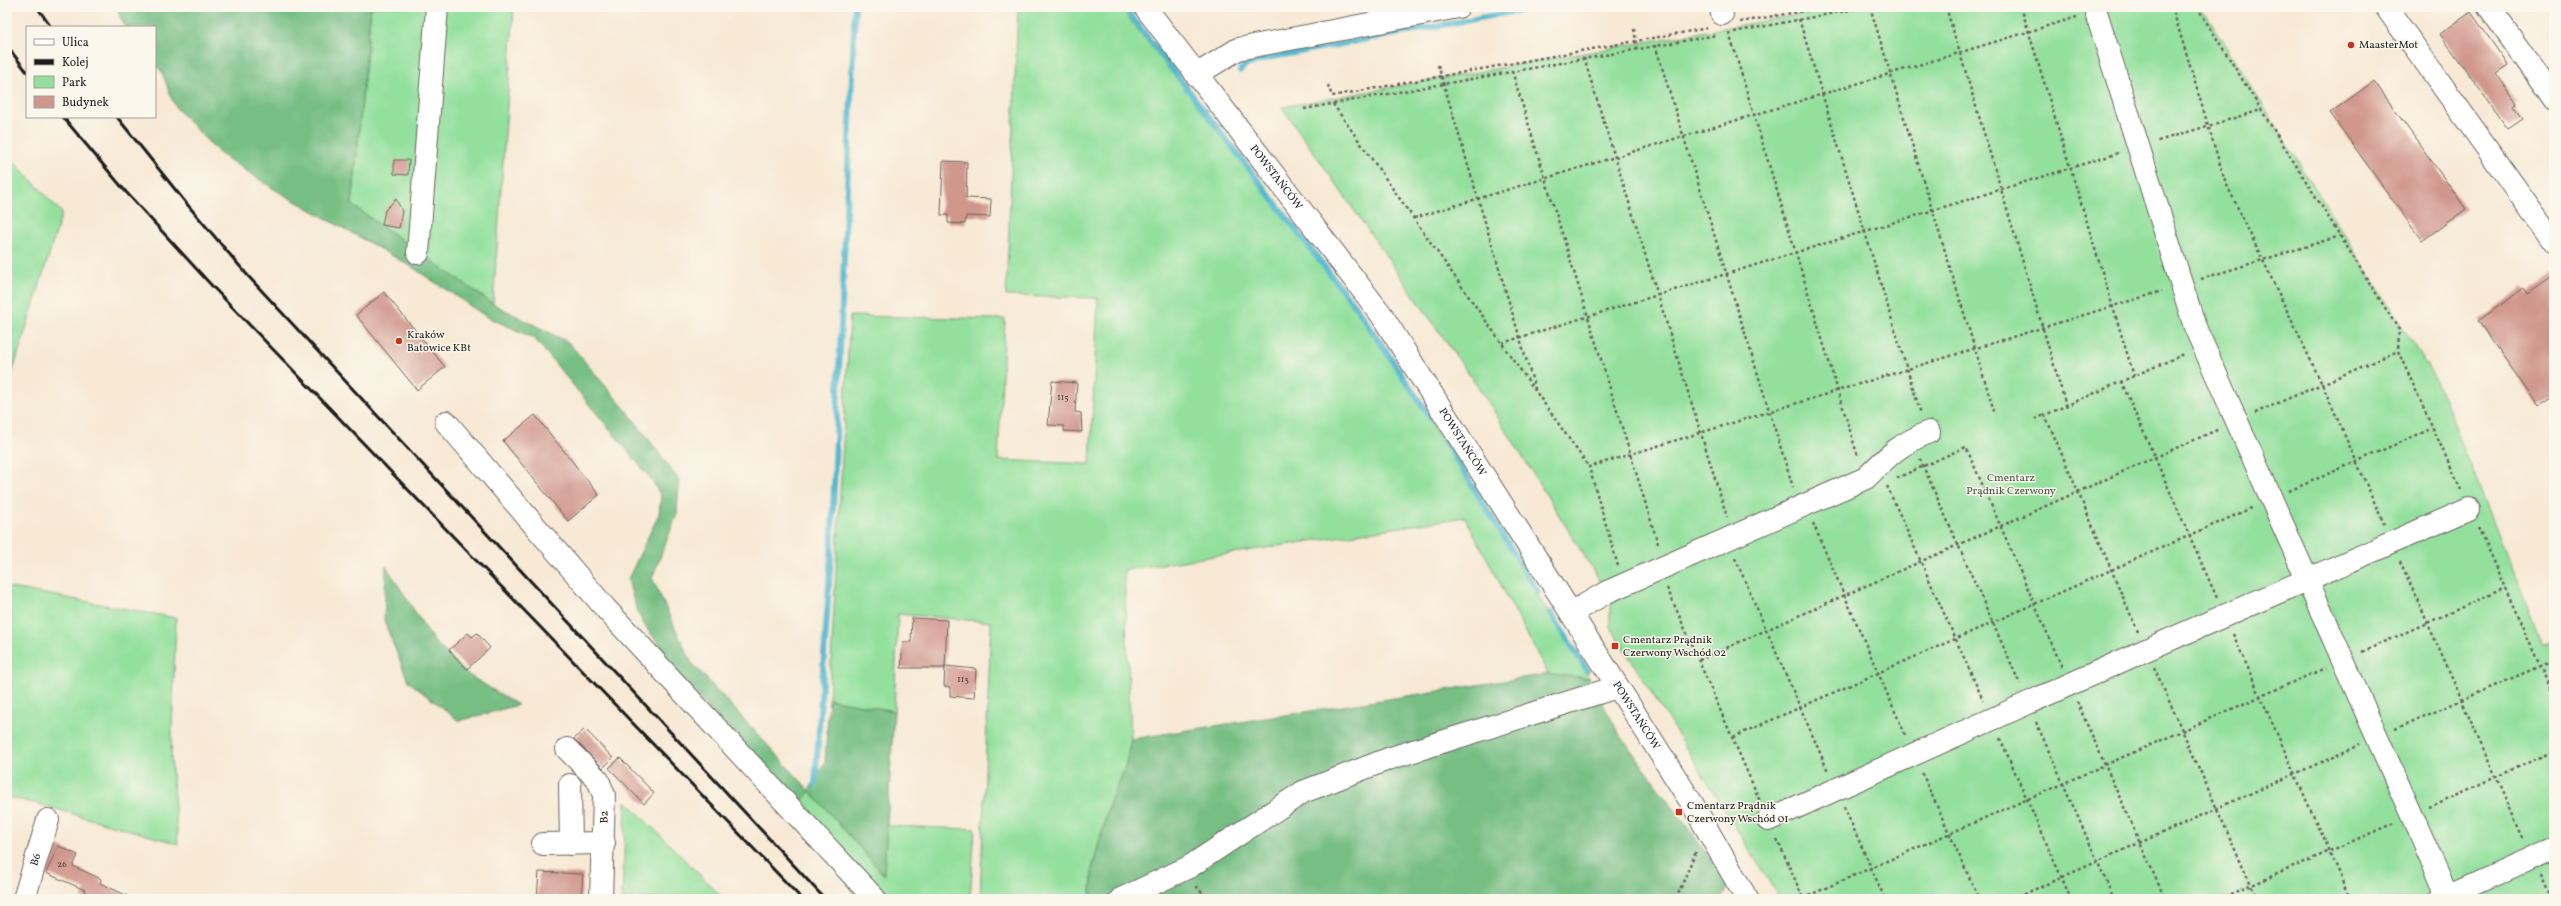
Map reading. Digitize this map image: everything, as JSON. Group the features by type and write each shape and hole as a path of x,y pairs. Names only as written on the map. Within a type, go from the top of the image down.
{"street":[{"path":"418,253 437,7"},
{"name":"POWSTAŃCÓW","path":"1145,7 1381,314 1706,826 1745,897"},
{"path":"1196,75 1238,49 1458,7"},
{"path":"2386,7 2554,242"},
{"path":"2489,7 2554,99"},
{"path":"2088,16 2138,147 2203,345 2270,500 2412,815 2446,898 2554,848"},
{"path":"446,422 606,609 875,899"},
{"path":"1571,614 1607,592 1802,508 1872,472 1902,444 1928,433"},
{"path":"1768,820 2146,650 2469,509"},
{"path":"1121,899 1189,867 1303,792 1388,759 1617,687"},
{"name":"B2","path":"567,749 598,780 604,795 604,843 601,899"},
{"path":"570,785 571,844"},
{"name":"B6","path":"29,898 48,820"},
{"path":"543,844 604,843"}],"path":[{"path":"1328,85 1332,96 1636,41 1723,21 1826,7"},
{"path":"1834,7 1835,13"},
{"path":"1820,15 1866,7"},
{"path":"1870,7 1995,414"},
{"path":"1946,7 2044,327 2066,405"},
{"path":"2021,7 2134,376"},
{"path":"2172,7 2225,181 2322,384 2550,899"},
{"path":"1699,660 2156,458 2235,421 2398,351 2399,330 2197,7"},
{"path":"1414,218 1616,158 1959,52 2088,16"},
{"path":"1799,19 1864,232 1928,433"},
{"path":"1723,21 1837,390 1872,472 1920,562 2071,899"},
{"path":"1634,30 1637,48"},
{"path":"1655,45 1769,411 1802,508 1979,899"},
{"path":"1304,109 1647,46"},
{"path":"1584,58 1659,294 1730,540 1766,630 1885,899"},
{"path":"1438,65 1477,199 1537,394"},
{"path":"1512,71 1631,454 1663,569 1699,660 1768,820 1804,898 2343,661 2505,588"},
{"path":"1333,104 1588,467 1624,585"},
{"path":"1502,343 2261,110"},
{"path":"1588,467 2340,236"},
{"path":"2035,419 2203,345"},
{"path":"2121,381 2350,899"},
{"path":"2045,414 2077,493 2257,899"},
{"path":"1733,738 1800,707 1878,674 2433,428"},
{"path":"2013,899 2554,660"},
{"path":"2540,666 2554,697"},
{"path":"2220,899 2554,751"},
{"path":"1676,899 1706,826"}],"green space":[{"path":"116,7 371,7 352,205 493,304 568,342 631,416 679,480 677,514 652,578 691,662 809,790 825,762 829,699 894,711 884,875 810,791 795,809 662,655 662,651 658,643 645,626 639,615 628,579 659,514 661,496 651,479 534,338 487,317 412,267 274,189 219,153 177,109 171,97 162,72 156,65 156,26 125,26"},
{"path":"371,7 514,7 493,304 352,205"},
{"path":"1018,7 1120,7 1368,321 1589,678 1548,674 1465,517 1124,570 1131,739 1125,768 1110,802 1092,869 1091,899 980,899 991,622 898,614 894,711 829,699 850,316 1005,319 998,460 1090,464 1098,298 1006,296"},
{"name":"Cmentarz Prądnik Czerwony","path":"1842,7 2201,7 2437,382 2542,642 2554,637 2554,899 1780,899 1610,626 1610,597 1489,403 1282,107"},
{"path":"7,154 62,213 7,390"},
{"path":"386,566 433,640 467,674 518,705 459,721 408,681 384,621"},
{"path":"7,587 176,618 171,758 178,844 42,805 7,797"},
{"path":"1548,674 1589,678 1618,732 1729,884 1722,899 1091,899 1092,869 1110,802 1125,768 1131,739"},
{"path":"809,790 883,874 887,826 975,829 970,899 881,899 795,809"},
{"path":"626,801 724,899 622,899"}],"building":[{"path":"2471,12 2508,65 2496,73 2517,103 2514,105 2523,119 2508,129 2440,34"},
{"path":"2374,81 2466,209 2422,241 2330,113"},
{"path":"394,160 409,160 408,175 394,174"},
{"path":"943,161 967,162 966,198 991,199 990,217 966,216 965,224 948,223 948,215 941,215"},
{"path":"396,199 402,211 399,228 382,225 385,210"},
{"path":"2554,276 2554,397 2539,407 2478,321 2524,288 2528,294"},
{"name":"Kraków Batowice KBt","path":"384,292 445,367 417,390 356,315"},
{"path":"1052,381 1077,383 1075,412 1081,413 1082,432 1064,431 1064,426 1048,425"},
{"path":"535,415 599,495 568,521 503,441"},
{"path":"912,618 947,620 945,668 901,668 903,642 911,642"},
{"path":"468,633 472,637 477,633 490,648 467,669 449,650"},
{"path":"945,666 976,669 974,698 950,696 950,687 944,686"},
{"path":"585,729 613,758 603,768 574,739"},
{"path":"620,758 654,793 644,804 609,768"},
{"path":"58,846 78,855 73,866 101,879 100,883 134,899 81,899 85,890 46,873"},
{"path":"539,872 583,874 581,899 537,899"}],"waterway":[{"path":"815,785 831,555 855,7"},
{"path":"1240,71 1244,66 1267,58 1538,7"},
{"path":"1129,13 1361,314 1432,420"},
{"path":"1443,438 1538,592"},
{"path":"1551,613 1587,670"}],"railway":[{"path":"37,7 50,26"},
{"path":"7,46 26,71"},
{"path":"64,118 126,192 213,287 802,899"},
{"path":"118,118 186,203 249,277 825,899"}],"place":[{"name":"MaasterMot","path":"2351,45"},
{"name":"Kraków Batowice KBt","path":"399,341"},
{"name":"Cmentarz Prądnik Czerwony Wschód 02","path":"1615,646"},
{"name":"Cmentarz Prądnik Czerwony Wschód 01","path":"1679,812"}]}
